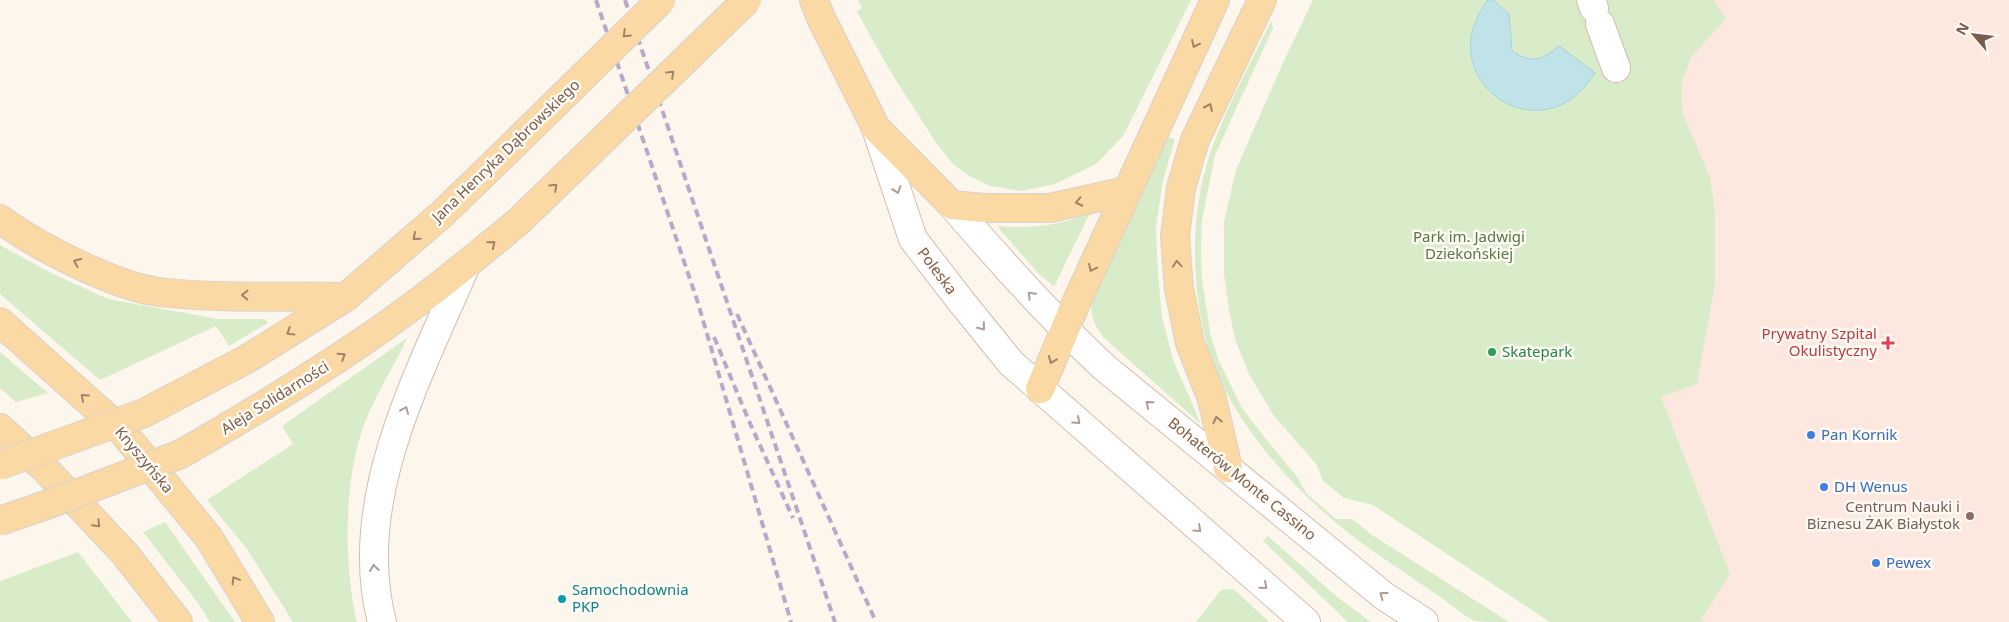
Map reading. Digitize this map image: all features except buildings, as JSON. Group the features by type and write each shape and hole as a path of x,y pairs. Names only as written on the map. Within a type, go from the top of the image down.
{"main road":[{"name":"Jana Henryka Dąbrowskiego","path":"346,297 442,214 661,0"},
{"name":"Aleja Solidarności","path":"0,521 182,454 264,406 355,347 464,266 520,221 747,0"},
{"name":"Poleska","path":"814,0 821,18 876,128 952,205"},
{"path":"1040,389 1064,330 1216,0"},
{"path":"1228,468 1212,399 1190,343 1179,289 1175,236 1181,188 1195,140 1262,0"},
{"path":"952,205 984,208 1050,208 1127,191"},
{"path":"0,219 53,251 121,283 158,291 198,294 346,297"},
{"path":"0,465 144,413 247,359 346,297"},
{"name":"Knyszyńska","path":"0,322 121,430 209,538 260,622"},
{"path":"0,428 46,470 125,554 178,622"}],"street":[{"path":"1595,11 1616,68"},
{"name":"Poleska","path":"876,128 913,239 1011,363 1040,389"},
{"name":"Poleska","path":"952,205 1018,282 1064,330"},
{"path":"382,622 373,558 382,480 394,436 464,266"},
{"name":"Bohaterów Monte Cassino","path":"1064,330 1105,368 1384,596 1424,622"},
{"path":"1040,389 1306,622"}],"shaded area":[{"path":"1580,0 2009,0 2009,622 1694,622"}],"green space":[{"path":"858,0 1191,0 1123,136 1096,164 1055,184 1021,191 990,186 969,176 953,164 937,144 892,74 857,12 862,8"},
{"name":"Park im. Jadwigi Dziekońskiej","path":"1313,0 1714,0 1726,19 1691,57 1681,86 1683,115 1710,177 1715,214 1715,283 1697,384 1661,397 1730,574 1701,620 1704,622 1550,622 1373,505 1344,498 1323,481 1317,465 1274,416 1249,374 1235,339 1224,274 1224,222 1236,170 1281,67"},
{"path":"1271,21 1273,28 1215,155 1202,220 1202,280 1211,337 1219,361 1242,408 1298,478 1306,493 1336,519 1352,519 1372,535 1509,622 1475,621 1471,619 1349,534 1325,514 1302,492 1259,443 1225,390 1213,363 1202,321 1196,276 1196,231 1201,188 1221,124"},
{"path":"1168,137 1175,139 1163,180 1156,227 1162,317 1173,360 1201,424 1103,337 1095,324 1092,314 1094,287"},
{"path":"1090,213 1054,287 1037,272 997,226 1044,226"},
{"path":"0,245 51,273 108,299 218,319 265,319 268,323 229,346 216,326 100,380 0,294"},
{"path":"407,338 365,421 351,477 348,553 357,622 293,622 247,549 207,500 293,444 282,426"},
{"path":"0,352 48,393 16,402 0,388"},
{"path":"165,522 235,622 210,622 198,603 143,532"},
{"path":"1268,536 1336,596 1371,622 1348,622 1263,541"},
{"path":"78,552 132,622 0,622 0,581"},
{"path":"1232,589 1269,622 1196,622 1221,590"}],"water":[{"path":"1488,0 1493,0 1509,14 1512,51 1525,58 1536,59 1547,55 1559,46 1595,73 1572,98 1547,109 1521,109 1498,98 1481,80 1471,57 1473,29"}],"railway":[{"path":"596,0 698,303 791,622"},
{"path":"625,0 835,622"},
{"path":"737,314 876,622"},
{"path":"714,337 749,421 793,518"}],"place":[{"name":"Prywatny Szpital Okulistyczny","path":"1888,343"},
{"name":"Skatepark","path":"1492,352"},
{"name":"Pan Kornik","path":"1811,435"},
{"name":"DH Wenus","path":"1824,487"},
{"name":"Centrum Nauki i Biznesu ŻAK Białystok","path":"1970,516"},
{"name":"Pewex","path":"1876,563"},
{"name":"Samochodownia PKP","path":"562,599"}]}
